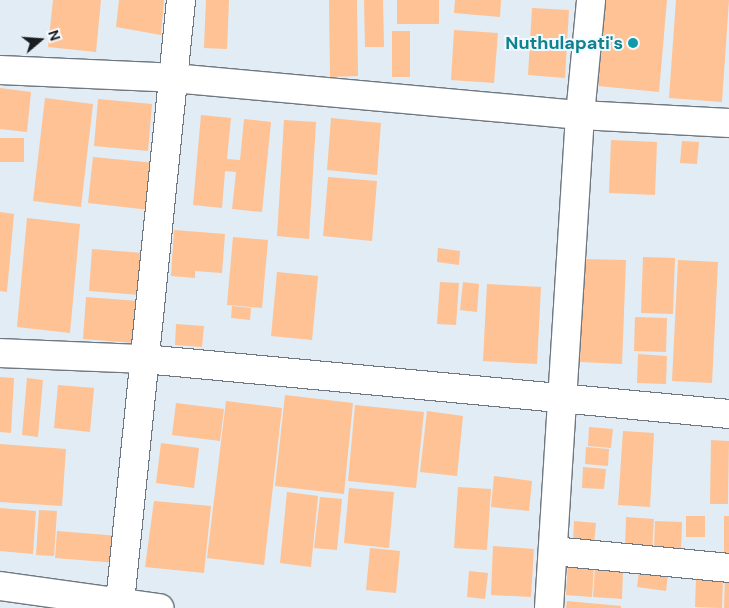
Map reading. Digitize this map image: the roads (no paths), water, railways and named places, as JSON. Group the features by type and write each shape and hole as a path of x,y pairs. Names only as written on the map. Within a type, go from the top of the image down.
{"street":[{"path":"120,602 182,0"},
{"path":"549,608 580,115 591,0"},
{"path":"0,70 173,78 580,115 729,123"},
{"path":"0,353 144,359 562,400 729,414"},
{"path":"553,551 729,568"},
{"path":"0,586 160,608"}],"place":[{"name":"Nuthulapati's","path":"633,43"}]}
